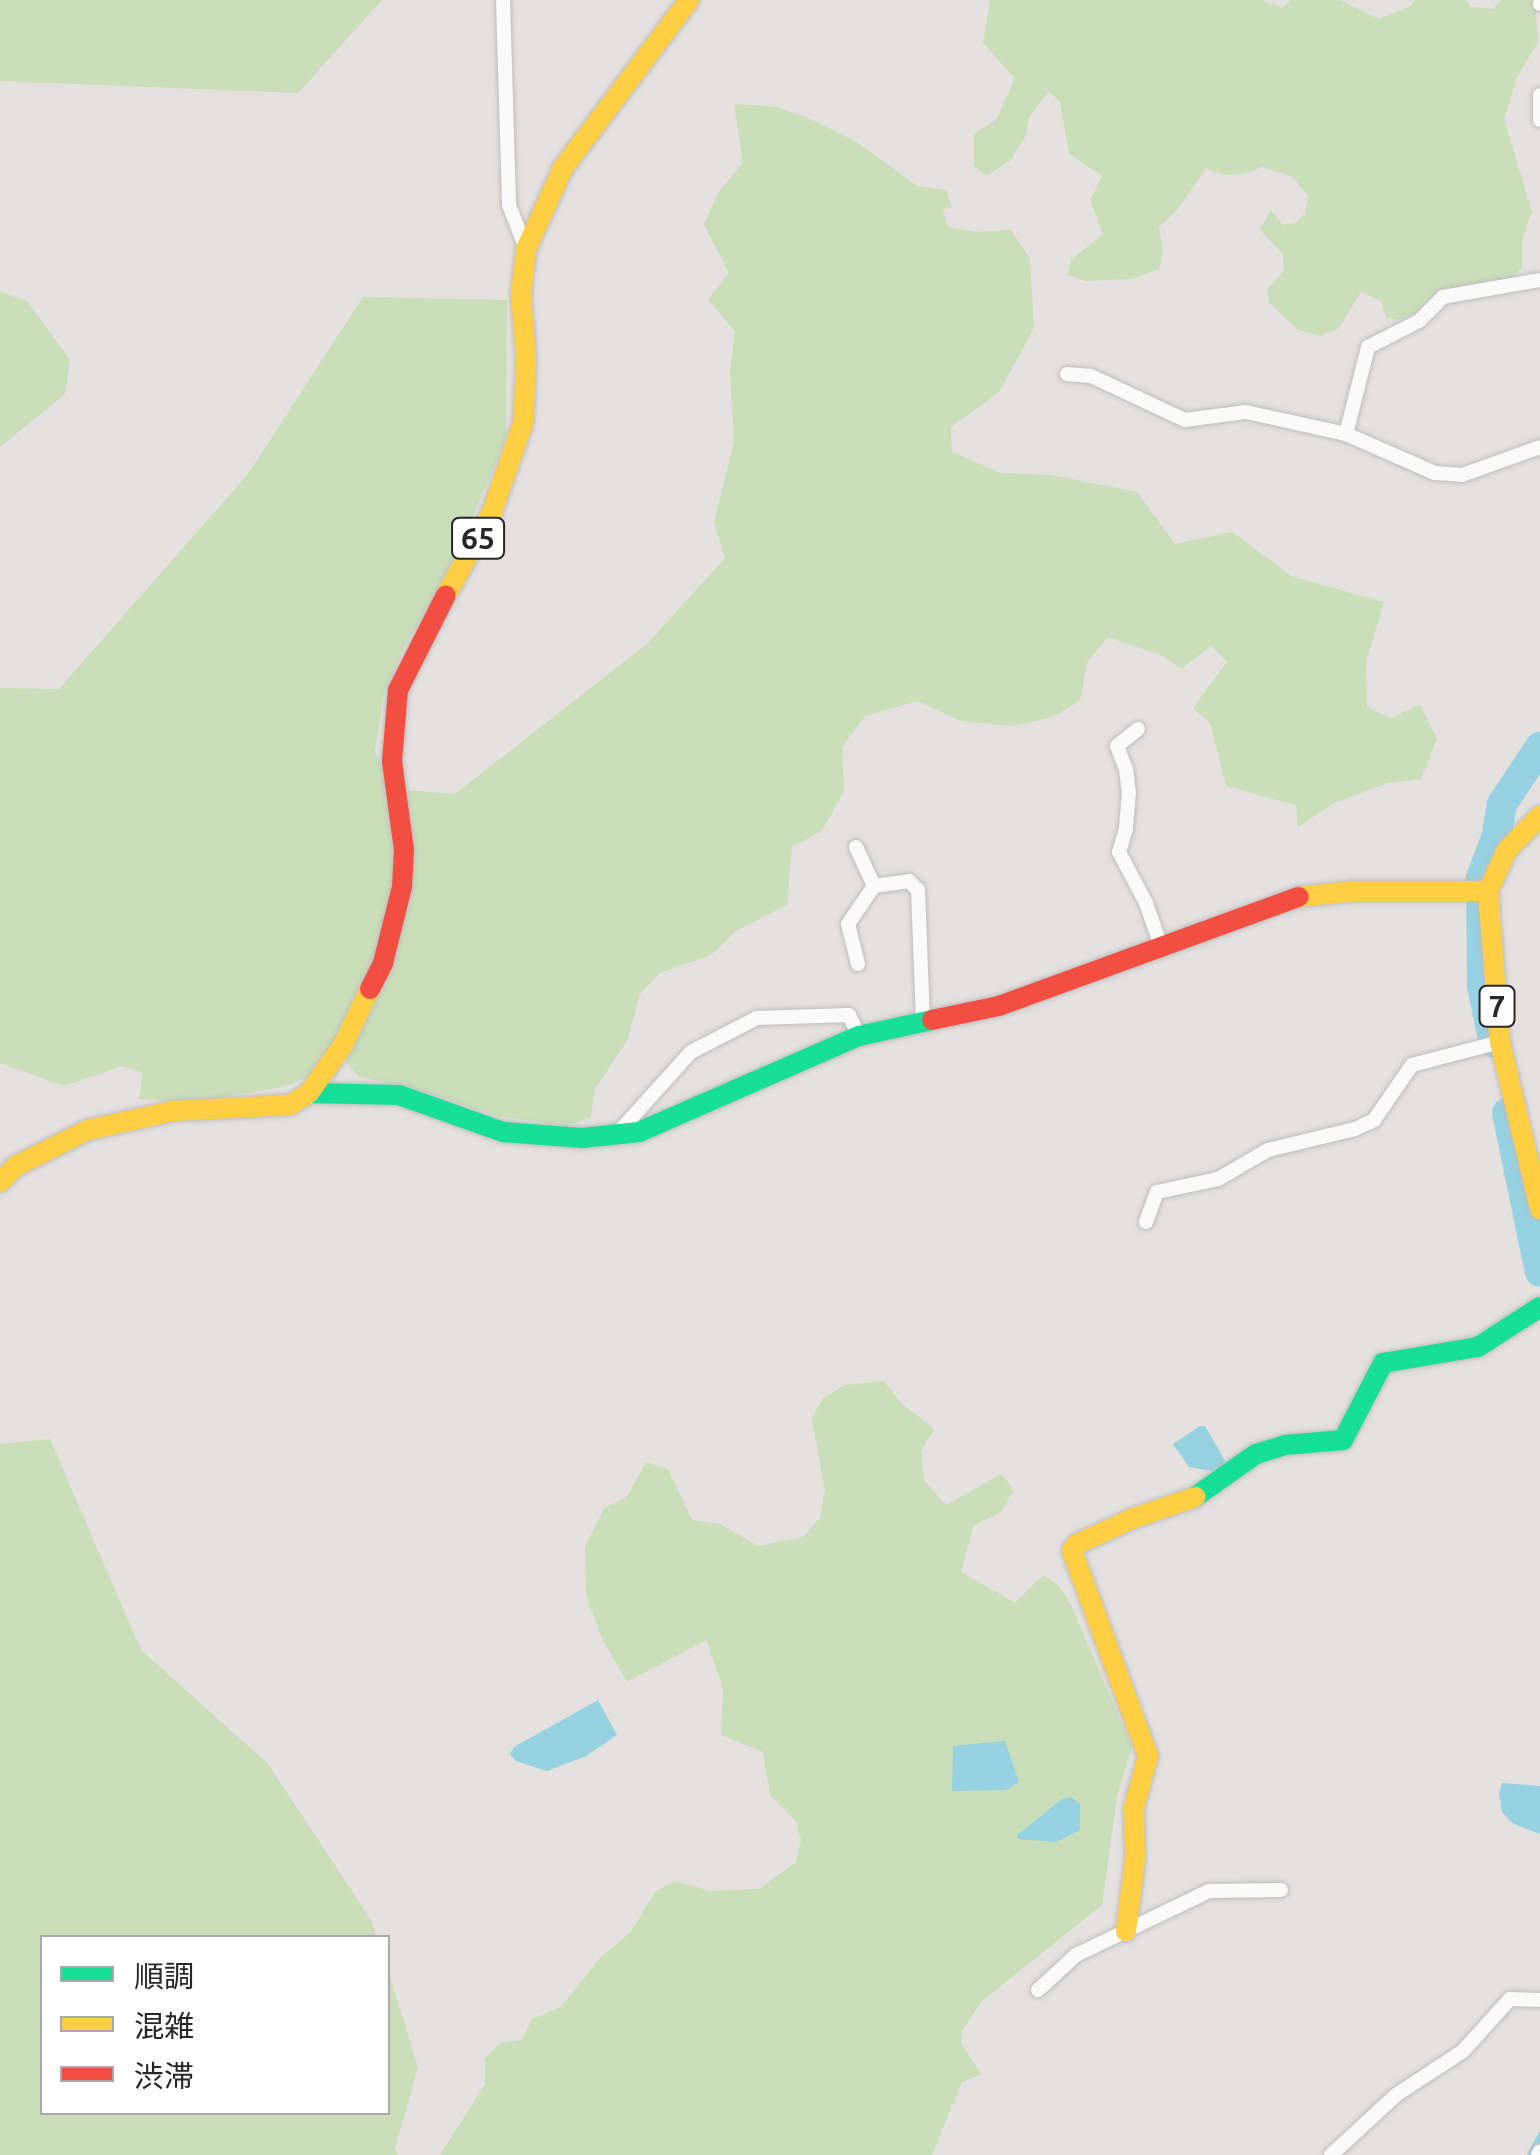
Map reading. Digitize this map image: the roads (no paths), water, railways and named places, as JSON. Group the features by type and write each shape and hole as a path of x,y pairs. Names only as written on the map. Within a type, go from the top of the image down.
{"street":[{"path":"503,0 510,205 526,250"},
{"name":"65","path":"310,1093 343,1045 382,963 395,924 404,850 392,760 398,690 414,653 492,512 523,422 526,361 521,293 526,250 563,168 689,0"},
{"path":"1540,96 1540,120"},
{"path":"1346,434 1368,348 1420,320 1443,297 1540,280"},
{"path":"1068,374 1091,376 1185,420 1246,412 1346,434 1435,473 1462,475 1540,447"},
{"path":"1138,729 1116,746 1126,769 1128,792 1126,829 1119,852 1151,914 1160,946"},
{"path":"0,1182 16,1166 88,1130 173,1111 237,1112 290,1105 310,1093 399,1096 503,1132 582,1138 616,1135 666,1123 859,1036 999,1006 1290,898 1354,891 1478,890 1507,850 1540,816"},
{"path":"856,847 874,886"},
{"path":"858,964 848,924 874,886 909,882 918,890 923,1020"},
{"name":"7","path":"1478,890 1500,1042 1540,1210"},
{"path":"616,1135 691,1052 758,1018 849,1015 859,1036"},
{"path":"1146,1222 1157,1192 1218,1179 1268,1150 1355,1129 1374,1120 1412,1065 1500,1042"},
{"path":"1126,1931 1135,1859 1134,1807 1148,1756 1072,1552 1078,1544 1134,1518 1186,1503 1256,1454 1285,1445 1344,1440 1382,1363 1478,1347 1540,1307"},
{"path":"1038,1990 1076,1956 1209,1892 1281,1890"},
{"path":"1331,2155 1365,2120 1463,2050 1510,1999 1540,2000"}],"water":[{"path":"1205,1426 1227,1464 1216,1472 1189,1467 1173,1444"},
{"path":"598,1700 617,1735 586,1756 547,1771 516,1761 510,1754 514,1747"},
{"path":"1005,1741 1019,1782 1006,1790 952,1791 953,1746"},
{"path":"1502,1783 1540,1786 1540,1834 1512,1823 1502,1812"},
{"path":"1071,1797 1080,1804 1080,1830 1056,1842 1018,1839 1017,1835 1062,1799"}],"waterway":[{"path":"1494,1043 1482,986 1481,878 1496,838 1502,804 1540,747"},
{"path":"1507,1113 1540,1272"},
{"path":"1529,2155 1540,2134"}]}
